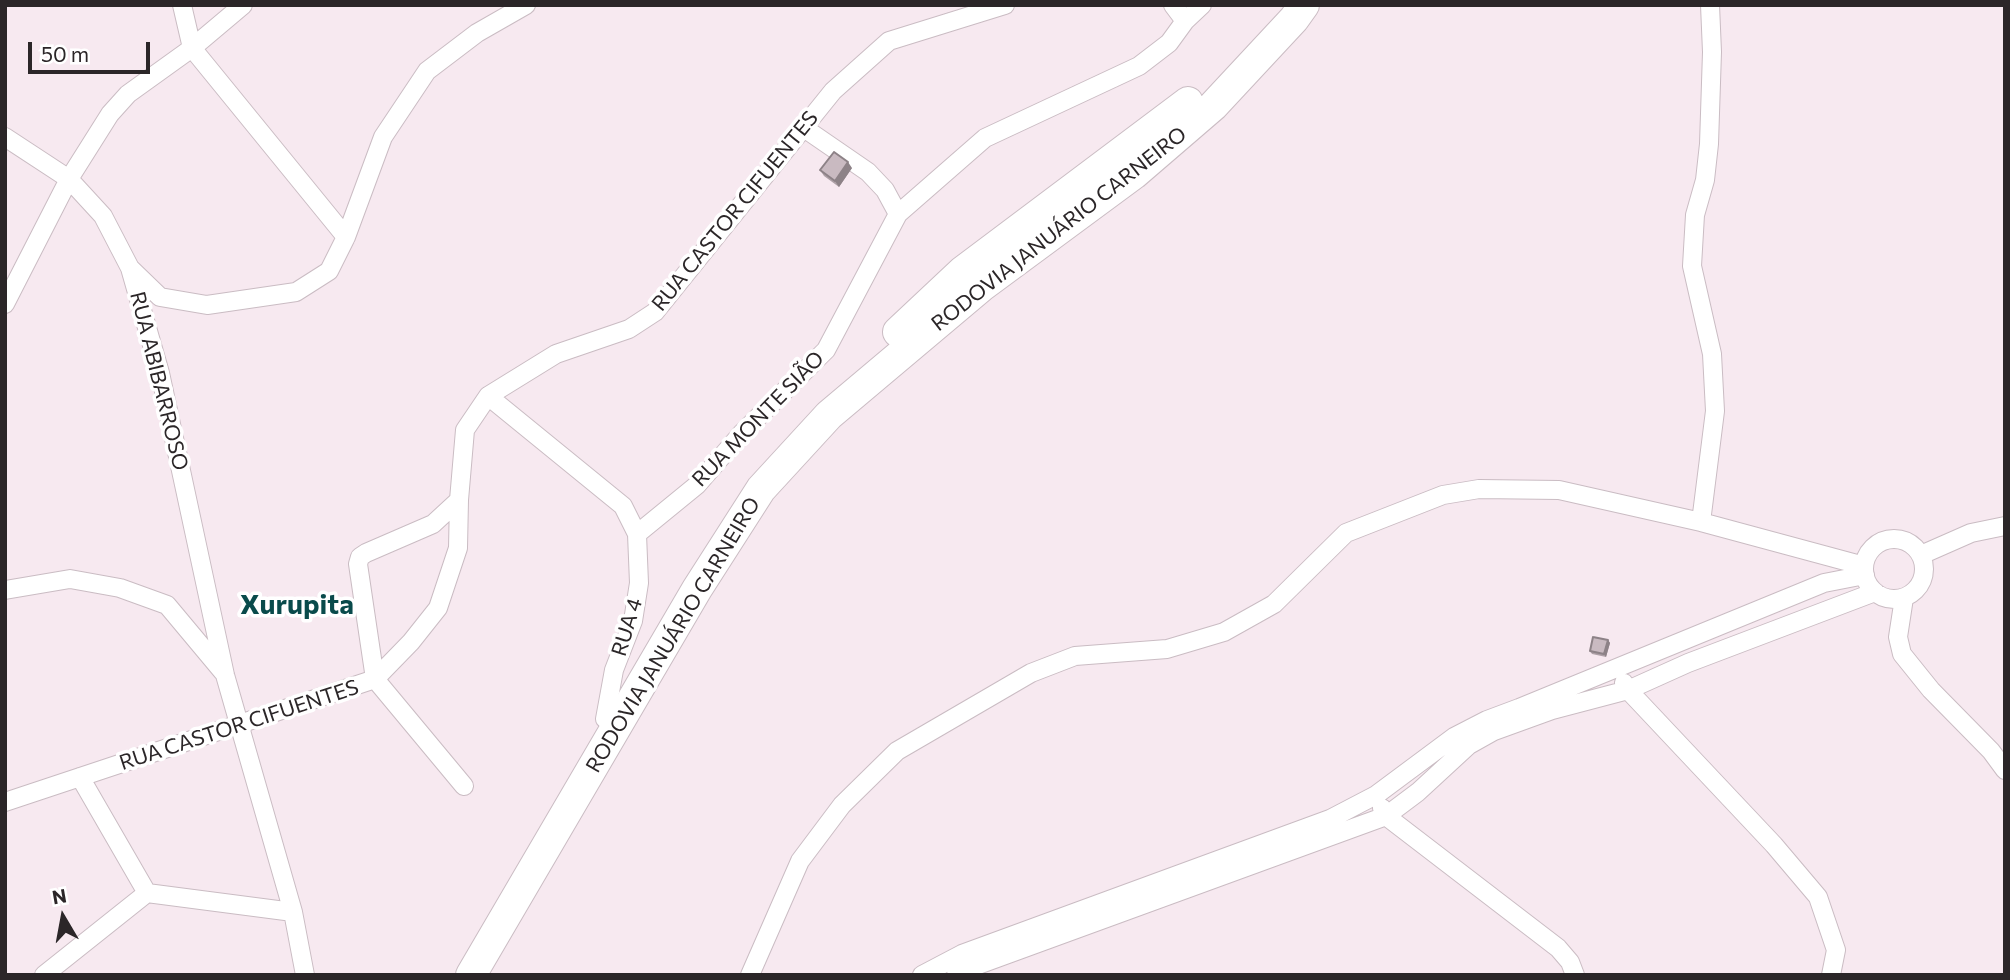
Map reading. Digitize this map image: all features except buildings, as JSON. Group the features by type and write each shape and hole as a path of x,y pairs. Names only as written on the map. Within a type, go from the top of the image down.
{"highway":[{"name":"RODOVIA JANUÁRIO CARNEIRO","path":"455,975 750,473 963,271 1183,107 1279,5"},
{"name":"RODOVIA JANUÁRIO CARNEIRO","path":"471,975 697,589 761,489 829,415 981,287 1134,174 1213,106 1304,5"}],"street":[{"path":"182,5 192,48 346,237"},
{"path":"5,304 69,179 110,114 128,94 192,48 243,5"},
{"path":"130,268 160,297 207,305 296,292 329,271 346,237 383,137 427,71 477,33 526,5"},
{"name":"RUA CASTOR CIFUENTES","path":"5,802 375,679 411,642 438,608 458,548 465,430 488,396 556,354 629,329 655,312 833,91 889,41 1004,5"},
{"path":"1172,5 1185,21"},
{"name":"RUA MONTE SIÃO","path":"637,534 697,485 742,433 826,350 898,214 985,138 1139,66 1169,43 1185,21 1202,5"},
{"path":"1701,522 1715,411 1712,354 1692,266 1695,215 1705,180 1709,144 1712,52 1710,5"},
{"path":"804,128 868,172 885,190 898,214"},
{"name":"RUA ABIBARROSO","path":"5,136 69,179 103,216 130,268 160,373 225,675 293,912 305,975"},
{"path":"488,396 623,506 637,534"},
{"path":"750,975 800,861 842,805 897,751 1031,673 1075,656 1167,649 1224,632 1274,604 1346,533 1443,495 1479,489 1559,490 1701,522 1864,570"},
{"path":"459,500 433,524 366,553 360,557 358,564 375,679 464,786"},
{"path":"1921,555 1971,533 2005,526"},
{"name":"RUA 4","path":"605,719 614,670 633,621 639,583 637,534"},
{"path":"1898,539 1908,542 1921,555 1924,575 1914,593 1904,598 1884,598 1868,584 1864,570 1872,548 1898,539"},
{"path":"955,971 1076,911 1330,819 1376,795 1454,737 1487,720 1824,583 1864,570"},
{"path":"5,590 70,579 120,588 167,605 225,675"},
{"path":"922,975 975,966 1386,816 1418,792 1469,745 1494,731 1552,710 1628,690 1688,663 1875,592"},
{"path":"1904,598 1898,637 1902,654 1931,690 1991,751 2005,770"},
{"path":"1616,667 1628,690 1774,845 1818,897 1836,950 1831,975"},
{"path":"80,777 147,893"},
{"path":"1376,795 1386,816 1558,948 1570,962 1575,975"},
{"path":"44,975 147,893 293,912"}],"district":[{"name":"Xurupita","path":"297,605"}]}
